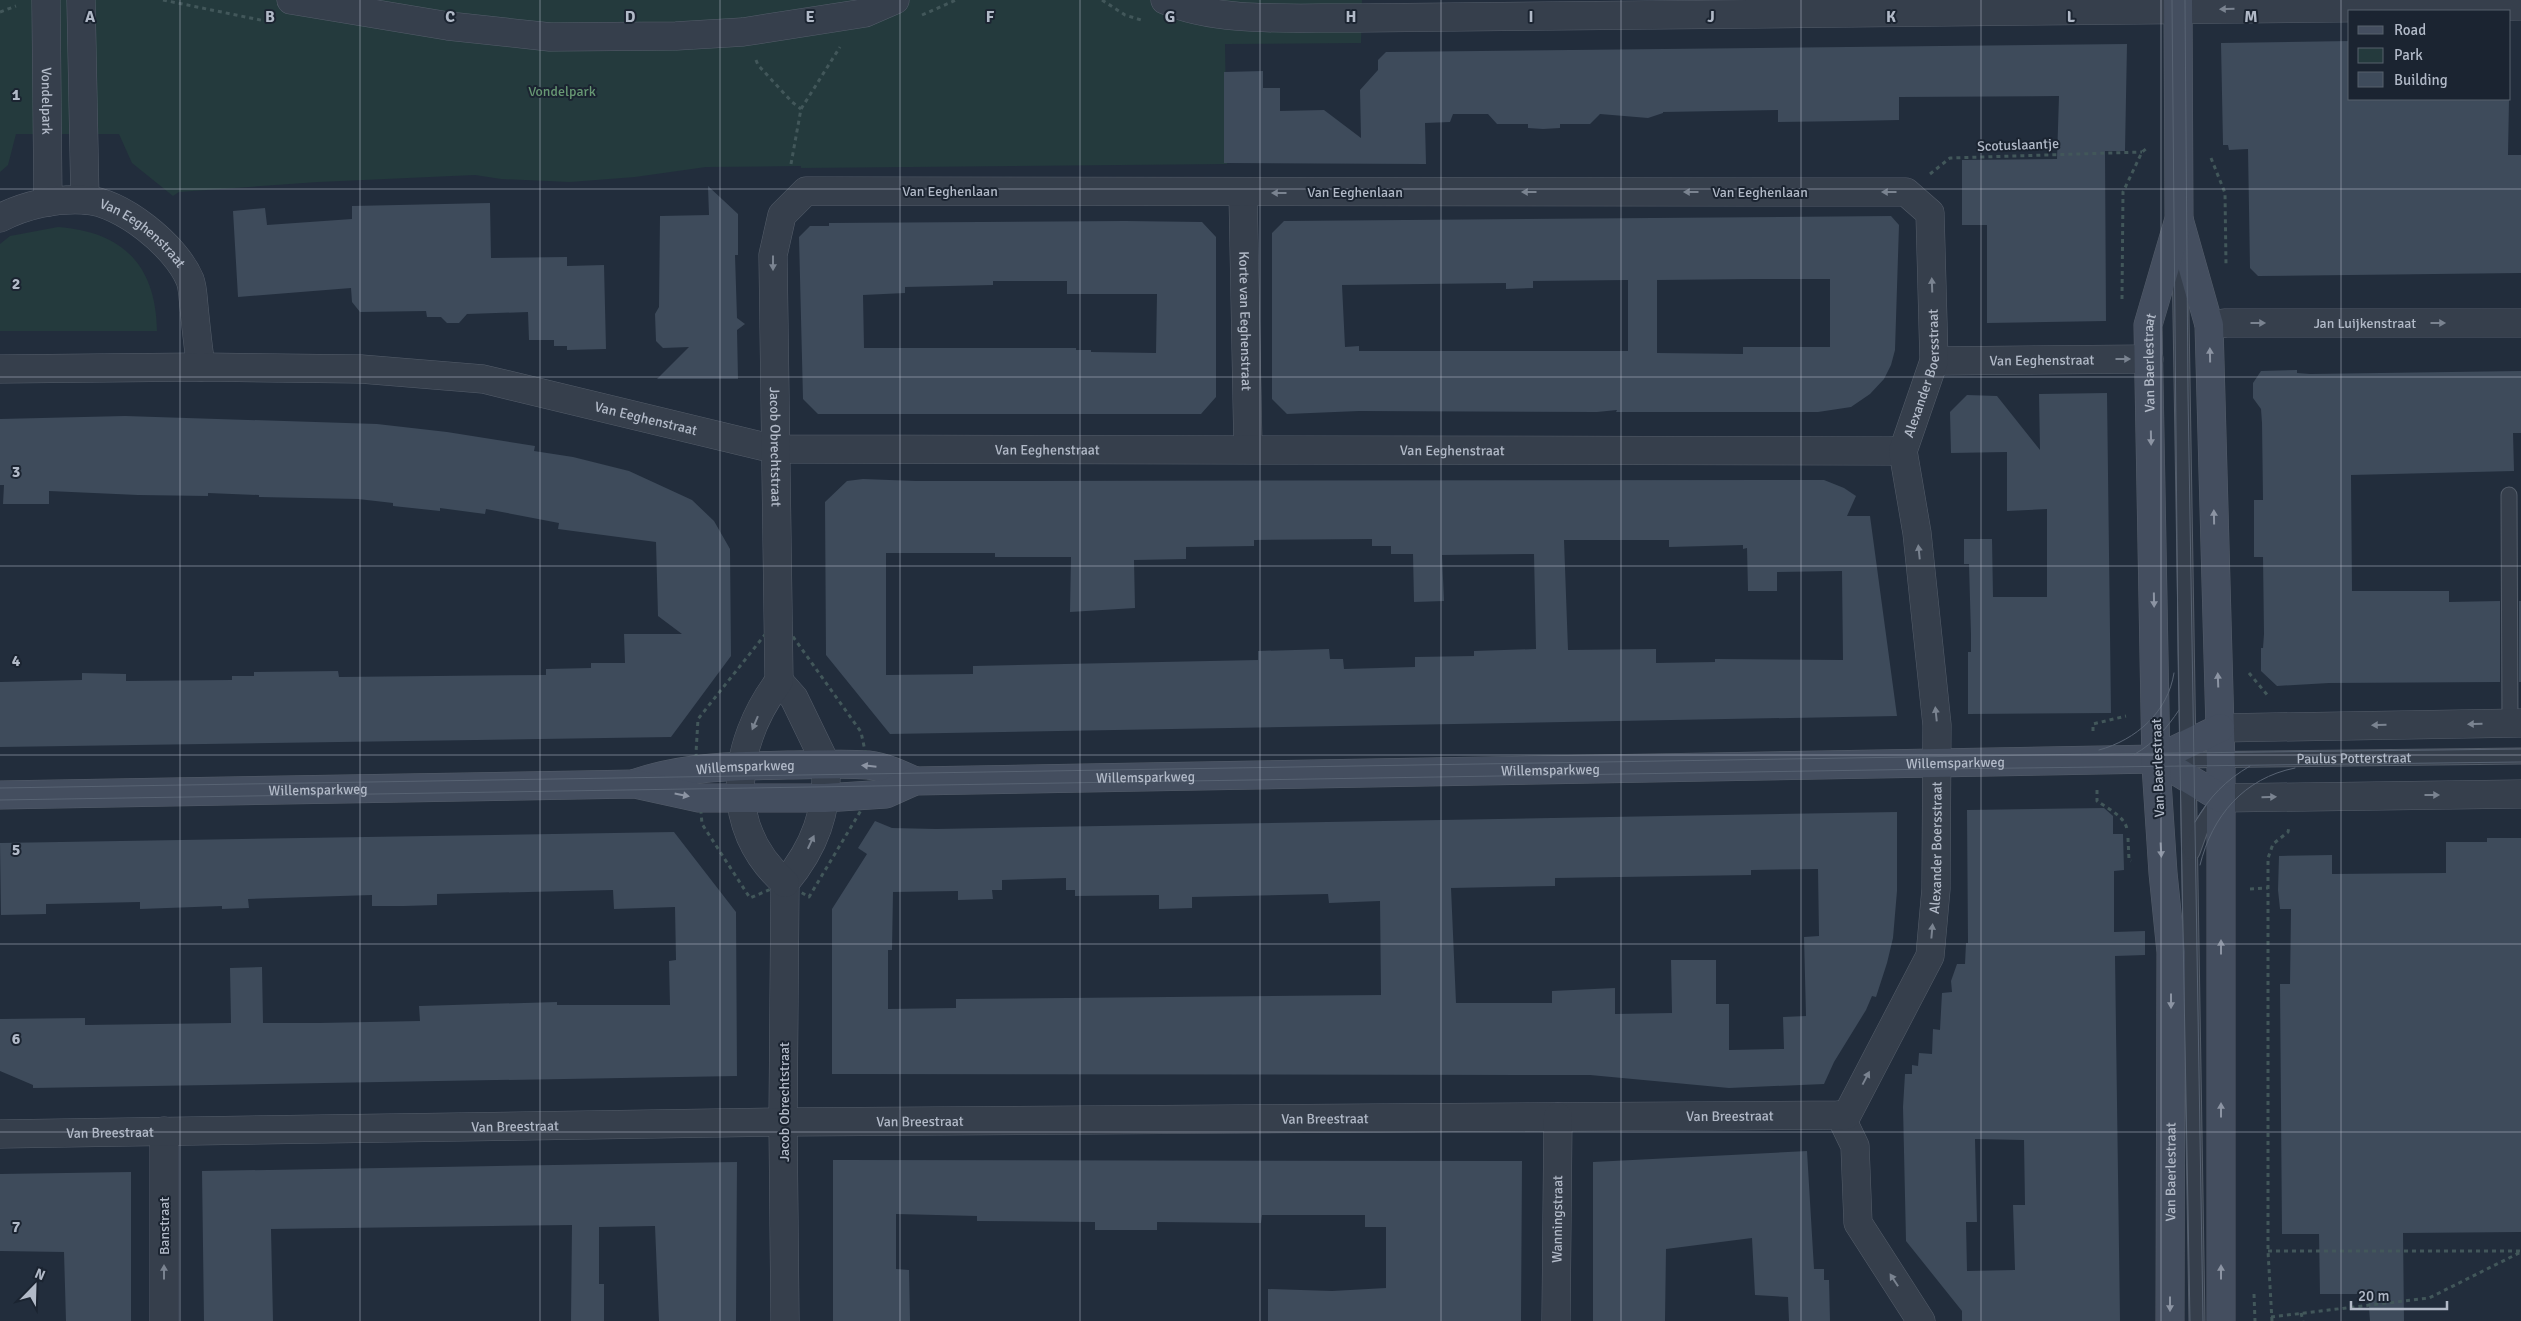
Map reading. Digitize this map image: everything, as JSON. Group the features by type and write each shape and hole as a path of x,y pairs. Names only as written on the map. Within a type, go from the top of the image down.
{"street":[{"name":"Vondelpark","path":"46,0 48,202"},
{"path":"81,0 85,200"},
{"path":"291,0 448,26 550,37 676,36 743,32 865,12 895,0"},
{"path":"1165,0 1180,6 1224,15 1358,18 2178,5 2521,6"},
{"name":"Van Baerlestraat","path":"2178,5 2179,219 2209,325 2221,759 2222,1321"},
{"name":"Van Eeghenlaan","path":"782,215 806,191 1906,192"},
{"name":"Korte van Eeghenstraat","path":"1243,192 1248,448"},
{"name":"Alexander Boersstraat","path":"1840,1115 1847,1115 1930,956 1936,889 1937,725 1917,533 1903,451 1934,362 1930,213 1906,192"},
{"name":"Van Eeghenstraat","path":"0,218 17,209 48,202 85,200 106,205 139,223 166,246 180,262 191,282 201,367"},
{"name":"Jacob Obrechtstraat","path":"779,681 774,449 773,255 782,215"},
{"name":"Van Baerlestraat","path":"2170,1321 2171,952 2163,874 2156,759 2148,325 2179,219"},
{"name":"Jan Luijkenstraat","path":"2209,325 2226,323 2521,323"},
{"name":"Van Eeghenstraat","path":"1934,362 2149,359"},
{"name":"Van Eeghenstraat","path":"0,369 201,367 361,369 483,379 774,449 1248,448 1903,451"},
{"path":"779,681 794,698 826,764 822,819 801,863 786,883 768,868 750,833 740,799 741,766 744,750 766,698 779,681"},
{"path":"2187,761 2220,728 2515,723"},
{"path":"2156,759 2187,761 2220,798 2521,794"},
{"name":"Willemsparkweg","path":"0,795 635,784 699,798 825,798 886,794 915,781 2156,759"},
{"name":"Willemsparkweg","path":"635,784 653,778 699,769 826,764 868,765 884,768 915,781"},
{"name":"Jacob Obrechtstraat","path":"785,1321 783,1122 786,883"},
{"path":"1840,1115 1855,1146 1858,1223 1920,1321"},
{"name":"Van Breestraat","path":"0,1134 783,1122 1840,1115"},
{"name":"Wanningstraat","path":"1556,1321 1558,1117"},
{"name":"Banstraat","path":"164,1131 164,1321"}],"lane":[{"name":"Van Baerlestraat","path":"2179,219 2197,1321"},
{"path":"2508,495 2515,723"},
{"name":"Paulus Potterstraat","path":"2187,761 2521,756"},
{"path":"2189,860 2201,827 2220,798"}],"path":[{"path":"790,170 801,109 848,35 865,12"},
{"path":"2122,306 2122,192 2142,152 2179,125"},
{"name":"Scotuslaantje","path":"1906,192 1950,158 2142,152"},
{"path":"2294,796 2288,832 2273,844 2268,858 2268,1250 2271,1319 2301,1313 2429,1298 2521,1251"},
{"path":"2268,1250 2521,1251"},
{"path":"2301,1313 2303,1321"}],"green space":[{"name":"Vondelpark","path":"0,0 1362,0 1361,43 1225,44 1227,164 801,168 801,166 706,167 635,177 570,182 501,179 475,175 318,182 179,192 173,196 132,163 119,134 16,134 8,165 0,172"},
{"path":"58,227 81,230 101,236 118,245 132,256 143,271 150,288 155,308 157,331 0,331 0,244 10,236"}],"building":[{"path":"2348,41 2348,100 2509,100 2508,155 2521,155 2521,273 2258,276 2250,268 2248,149 2229,150 2228,145 2223,145 2221,43"},
{"path":"2127,44 2125,151 2105,151 2106,321 1987,323 1987,225 1962,225 1962,160 2057,159 2059,96 1899,97 1899,120 1778,122 1778,110 1663,112 1648,118 1600,114 1590,124 1560,124 1560,128 1543,129 1528,128 1528,124 1497,124 1488,114 1453,114 1450,122 1425,123 1426,164 1224,163 1224,72 1263,71 1263,88 1280,88 1280,111 1324,110 1361,138 1360,90 1378,70 1378,60 1386,52"},
{"path":"708,186 738,214 738,255 735,255 737,318 745,324 737,330 738,379 657,379 689,347 663,348 656,341 655,314 659,307 660,216 709,215"},
{"path":"490,203 491,258 567,257 567,266 604,265 606,349 567,350 567,346 554,346 554,340 529,340 528,312 467,314 459,323 447,323 441,317 427,317 426,311 360,312 352,302 351,288 238,297 233,211 265,208 267,225 352,219 352,206"},
{"path":"1891,216 1899,225 1895,350 1891,365 1884,379 1870,394 1851,407 1818,412 1616,412 1617,410 1597,412 1359,411 1287,414 1272,399 1272,233 1284,221","holes":["1830,279 1830,347 1743,347 1743,354 1657,353 1657,280","1628,280 1628,351 1359,351 1359,346 1345,347 1342,285 1506,283 1506,289 1533,288 1533,281"]},
{"path":"1202,222 1216,237 1216,397 1201,414 818,414 803,399 799,237 810,226 829,226 829,223","holes":["993,281 1067,281 1067,294 1157,294 1156,353 1091,352 1091,350 1076,350 1076,348 864,348 863,295 905,293 905,287 993,285"]},
{"path":"2297,370 2297,373 2310,374 2521,371 2521,433 2513,433 2514,471 2351,475 2352,591 2449,591 2449,602 2500,601 2500,682 2329,683 2277,686 2261,671 2261,648 2263,648 2264,634 2263,557 2254,557 2254,500 2263,500 2262,423 2261,409 2253,398 2253,383 2261,371"},
{"path":"2107,393 2111,713 1968,714 1968,652 1971,652 1971,635 1969,564 1964,564 1964,539 1992,539 1993,597 2047,597 2047,509 2007,511 2007,452 1951,453 1950,412 1967,395 1997,396 2040,450 2039,394"},
{"path":"125,416 377,424 447,432 535,446 534,451 573,457 629,471 692,500 714,521 730,549 731,656 671,737 0,747 0,682 82,680 82,673 126,674 126,681 232,680 232,676 254,676 254,672 338,671 339,677 546,675 546,669 591,668 591,663 625,663 624,634 682,634 658,616 656,542 558,529 559,523 486,509 485,514 440,508 440,511 393,506 393,503 358,499 259,497 259,495 208,493 208,496 49,491 49,504 3,504 4,485 0,485 0,419"},
{"path":"863,479 916,481 1824,480 1844,488 1856,496 1847,516 1870,516 1897,716 890,734 826,655 825,502 847,481","holes":["1372,539 1372,546 1391,546 1391,554 1413,554 1414,602 1444,601 1442,555 1534,554 1536,649 1474,651 1474,656 1415,657 1415,667 1344,669 1343,659 1330,659 1329,649 1258,651 1258,660 973,666 973,674 886,675 886,553 995,553 995,557 1071,557 1070,612 1135,608 1134,560 1186,559 1186,547 1254,546 1254,540","1564,540 1669,540 1669,547 1743,545 1743,549 1747,548 1748,591 1777,591 1777,572 1842,571 1843,660 1715,659 1715,662 1656,663 1656,649 1568,650"]},
{"path":"2519,601 2521,601 2521,682 2519,682"},
{"path":"2104,808 2113,816 2113,834 2123,834 2124,870 2114,871 2114,932 2145,931 2145,955 2115,956 2120,1321 1962,1321 1962,1311 1906,1241 1903,1107 1905,1074 1912,1074 1912,1065 1918,1066 1919,1053 1932,1054 1933,1029 1940,1030 1942,993 1952,992 1951,981 1957,964 1965,964 1966,943 1968,943 1967,810","holes":["1975,1139 2024,1140 2025,1205 2013,1205 2015,1270 1967,1271 1966,1222 1977,1222"]},
{"path":"1897,812 1897,891 1893,938 1876,997 1872,996 1866,1010 1834,1062 1824,1084 1729,1088 1590,1075 832,1074 832,909 867,854 858,848 875,821 892,828 936,829","holes":["1818,869 1819,936 1804,937 1806,1016 1783,1017 1784,1049 1729,1050 1729,1004 1716,1004 1716,960 1671,960 1672,1013 1615,1014 1615,988 1552,991 1552,1003 1456,1003 1451,888 1555,886 1555,878 1751,875 1751,870","1066,878 1066,890 1075,890 1075,896 1159,895 1159,909 1192,908 1192,897 1328,894 1329,903 1380,901 1381,995 956,999 956,1008 888,1009 888,950 892,950 893,892 958,891 958,900 993,899 992,890 1002,890 1002,880"]},
{"path":"674,832 736,912 737,1076 33,1088 33,1085 0,1071 0,1019 85,1018 85,1025 231,1023 230,968 262,967 263,1023 319,1023 420,1021 419,1006 557,1002 557,1005 670,1005 669,961 676,960 675,907 614,909 613,890 437,894 437,905 404,906 372,906 372,895 248,899 249,908 222,909 222,906 140,909 140,902 46,904 46,914 1,915 0,843"},
{"path":"2487,838 2521,838 2521,1232 2403,1233 2404,1321 2370,1321 2368,1294 2320,1294 2319,1234 2282,1234 2280,984 2290,984 2291,909 2280,909 2278,890 2279,856 2332,855 2332,874 2446,873 2446,842 2487,842"},
{"path":"1807,1151 1814,1269 1824,1269 1824,1280 1829,1280 1830,1321 1789,1321 1788,1297 1755,1295 1752,1238 1666,1249 1665,1321 1593,1321 1593,1162"},
{"path":"833,1160 1522,1161 1521,1321 1268,1321 1268,1289 1332,1291 1386,1288 1386,1227 1365,1227 1365,1215 1262,1215 1261,1223 1157,1222 1157,1230 1095,1230 1095,1222 977,1221 977,1216 896,1214 896,1269 909,1270 910,1321 833,1321"},
{"path":"737,1162 736,1321 659,1321 655,1226 599,1227 599,1284 604,1284 604,1321 571,1321 572,1225 271,1229 273,1321 204,1321 202,1171"},
{"path":"131,1172 131,1321 66,1321 64,1252 0,1251 0,1174"}],"tram line":[{"path":"2172,0 2178,653 2190,1321"},
{"path":"2185,0 2188,394 2203,1321"},
{"path":"2099,750 2125,739 2137,732 2148,722 2165,700 2171,687 2174,673"},
{"path":"2135,754 2160,735 2179,710"},
{"path":"0,788 2094,754 2521,749"},
{"path":"0,800 1937,769 2521,762"},
{"path":"2195,822 2219,790 2233,777 2250,766"},
{"path":"2200,865 2205,847 2213,831 2222,815 2233,802 2260,780 2295,768"}]}
